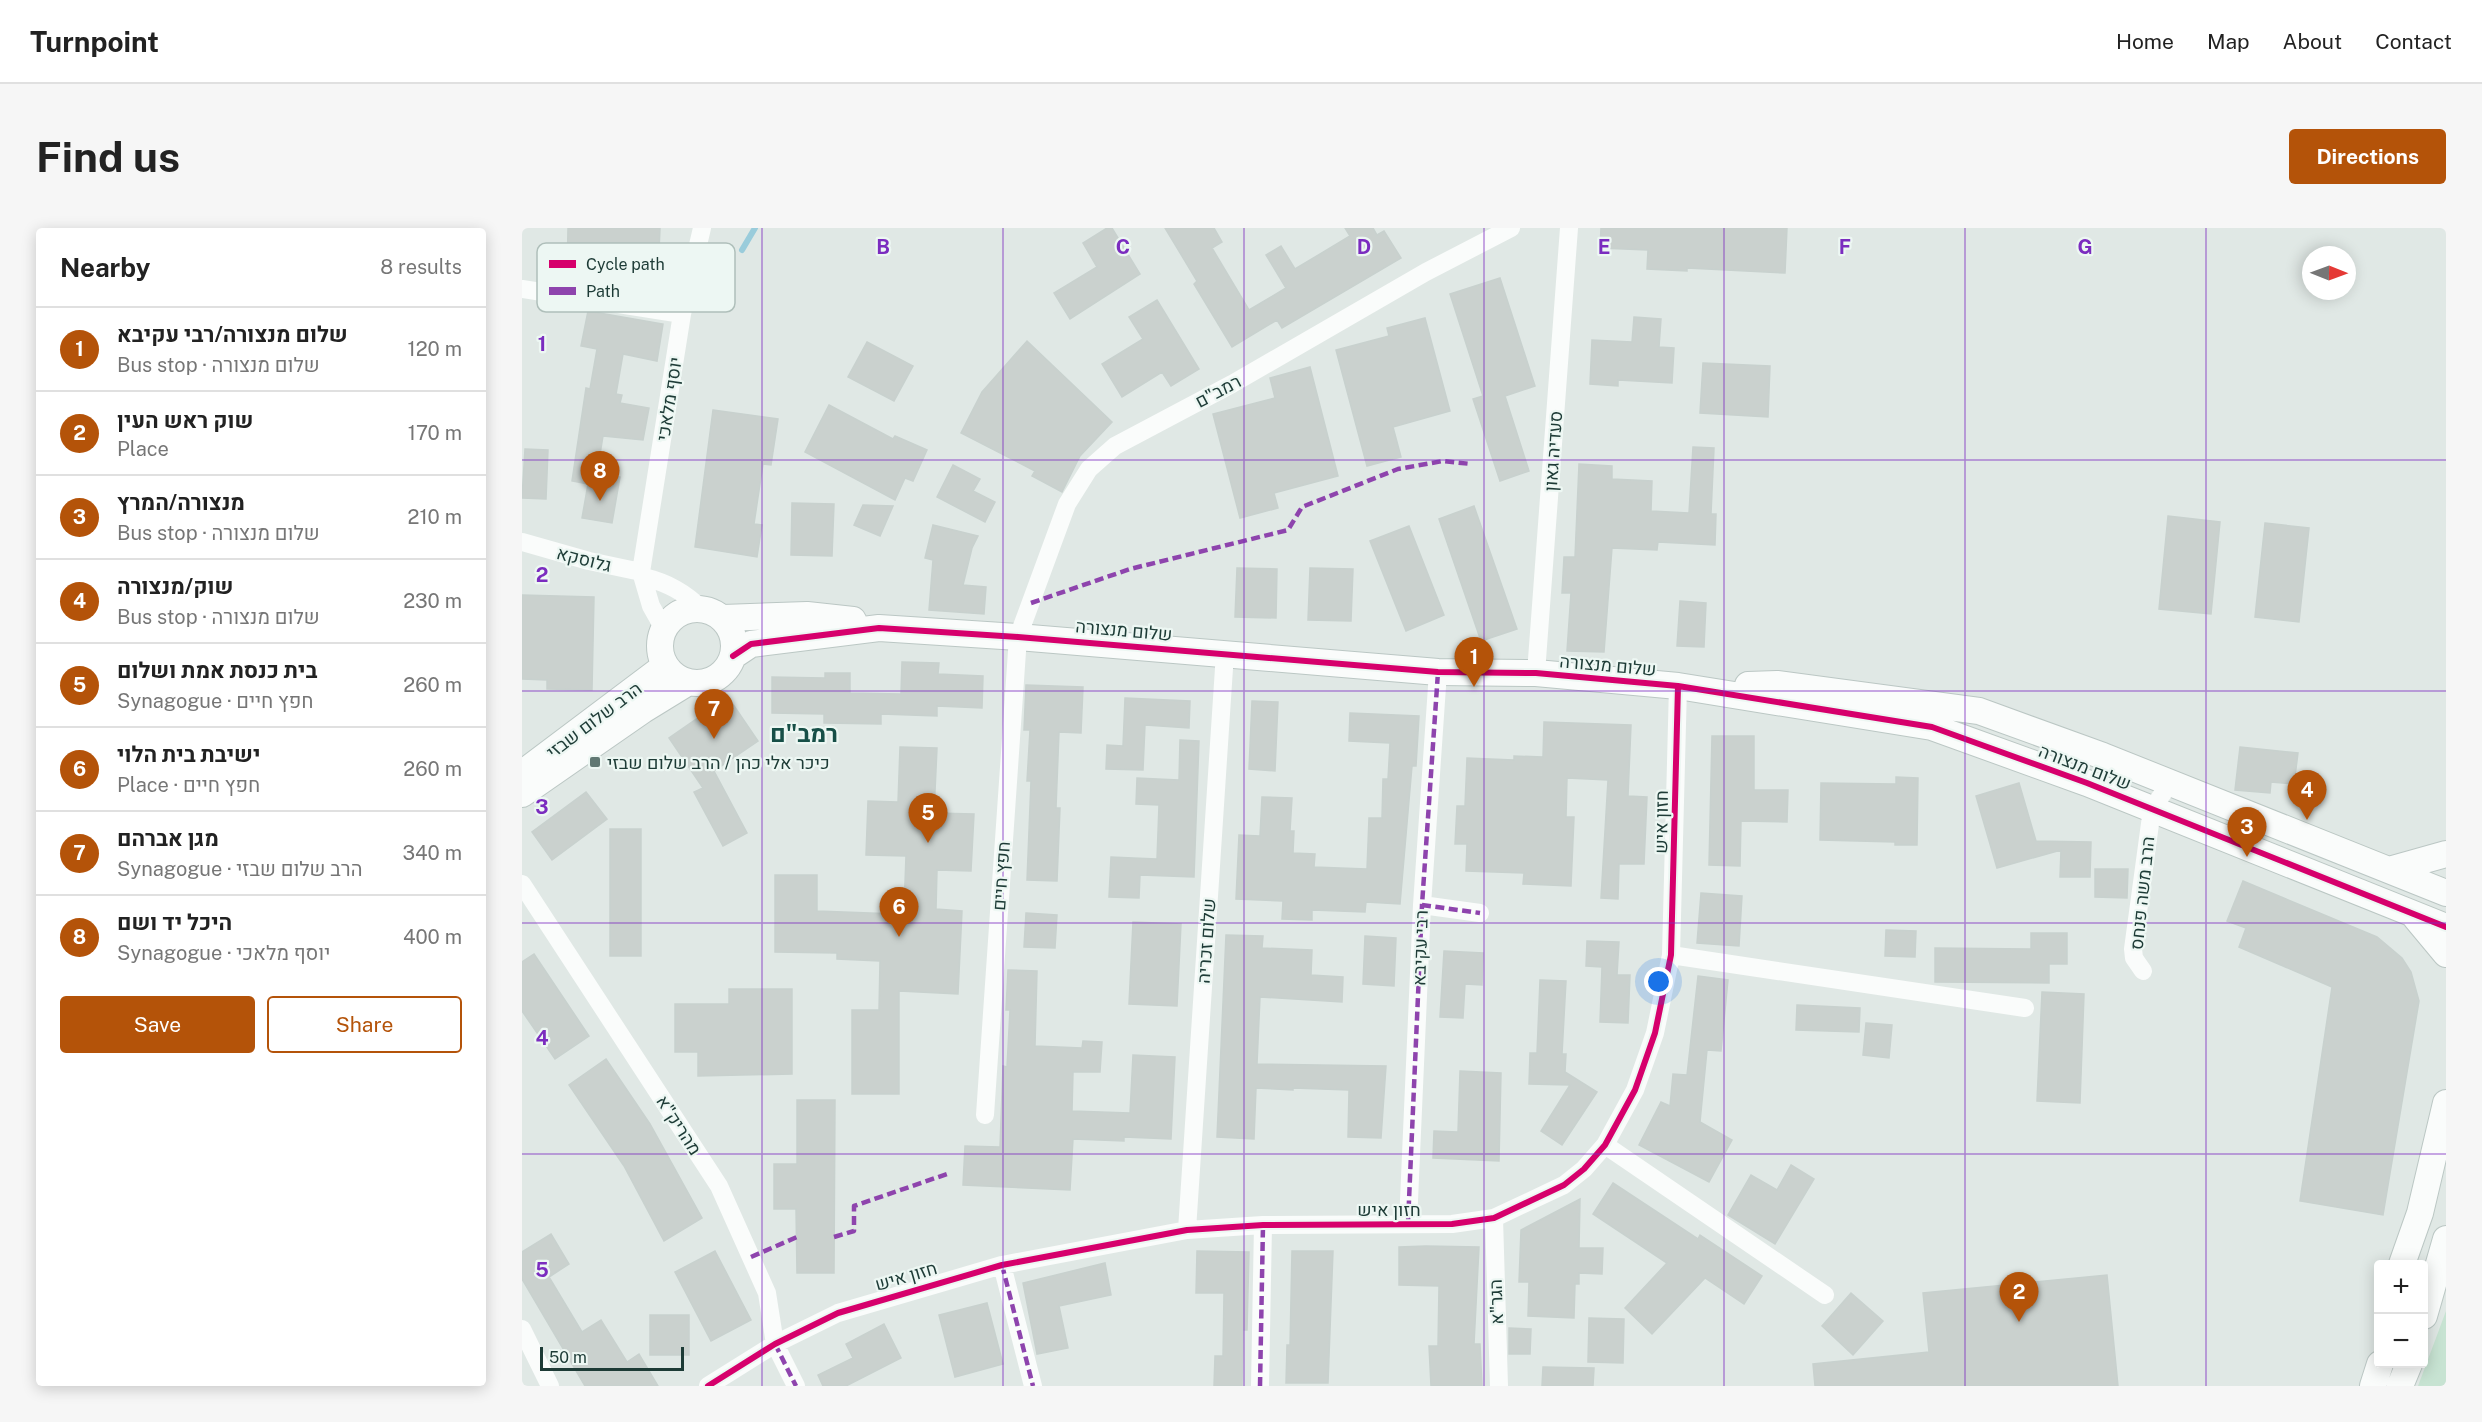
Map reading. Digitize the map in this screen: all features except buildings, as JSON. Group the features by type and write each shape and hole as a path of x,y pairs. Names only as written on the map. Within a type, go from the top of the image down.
{"street":[{"name":"יוסף מלאכי","path":"699,243 702,228"},
{"name":"רמב\"ם","path":"1018,637 1067,504 1089,469 1115,446 1232,384 1426,272 1510,228"},
{"name":"סעדיה גאון","path":"1536,673 1569,228"},
{"path":"522,290 537,292"},
{"path":"669,312 682,314"},
{"name":"יוסף מלאכי","path":"643,574 682,314"},
{"name":"גלוסקא","path":"522,542 665,582 685,593 713,614"},
{"path":"643,574 651,606 664,629"},
{"path":"684,611 713,614 731,629 735,642 734,656 719,677 704,683 679,679 665,666 660,651 664,629 672,618 684,611"},
{"name":"שלום מנצורה","path":"713,614 845,617 879,628"},
{"name":"שלום מנצורה","path":"734,656 751,644 879,628 1225,653 1437,672 1536,673 1678,686 1932,727 2152,809 2446,927"},
{"name":"חפץ חיים","path":"985,1114 1018,637"},
{"name":"שלום זכריה","path":"1187,1230 1225,653"},
{"name":"הרב שלום שבזי","path":"522,774 665,666"},
{"name":"רבי עקיבא","path":"1408,1223 1422,905 1437,672"},
{"name":"הרב שלום שבזי","path":"522,794 687,682"},
{"name":"שלום מנצורה","path":"1678,686 1777,684 1979,711 2170,783 2446,893"},
{"name":"חזון איש","path":"708,1386 775,1344 838,1313 1002,1265 1187,1230 1263,1225 1452,1224 1494,1218 1564,1185 1584,1169 1605,1145 1635,1090 1655,1033 1671,956 1678,686"},
{"name":"הרב משה פנחס","path":"2143,970 2134,958 2133,949 2152,809 2170,783"},
{"path":"2389,870 2446,854"},
{"name":"מהריק\"א","path":"522,884 719,1186 767,1293 775,1344 796,1386"},
{"path":"1422,905 1480,913"},
{"path":"2412,913 2446,954"},
{"path":"1671,956 2025,1008"},
{"path":"2403,1260 2420,1213 2446,1103"},
{"path":"1605,1145 1825,1295"},
{"name":"הגר\"א","path":"1494,1218 1499,1386"},
{"path":"1260,1386 1263,1225"},
{"path":"2425,1314 2446,1239"},
{"path":"1002,1265 1033,1386"},
{"path":"522,1329 550,1386"},
{"path":"2373,1386 2379,1368"},
{"path":"2400,1386 2407,1368"}],"green space":[{"path":"2446,1311 2446,1386 2418,1386 2425,1368 2428,1368 2428,1359"}],"waterway":[{"path":"742,250 755,228"}],"marked path":[{"path":"1031,603 1130,569 1288,530 1302,507 1398,469 1443,461 1471,464"},
{"path":"1408,1223 1422,905 1438,672"},
{"path":"1422,905 1480,913"},
{"path":"834,1237 854,1231 854,1206 947,1174"},
{"path":"1260,1386 1263,1225"},
{"path":"751,1257 797,1237"},
{"path":"1002,1265 1033,1386"},
{"path":"775,1344 796,1386"}],"cycle path":[{"path":"733,656 751,644 879,628 1018,637 1438,672 1536,673 1678,686 1932,727 2087,783 2446,927"},
{"path":"708,1386 775,1344 838,1313 1002,1265 1187,1230 1263,1225 1452,1224 1494,1218 1564,1185 1584,1169 1605,1145 1635,1090 1655,1033 1671,955 1678,686"}],"place":[{"name":"היכל יד ושם","path":"600,501"},
{"name":"שלום מנצורה/רבי עקיבא","path":"1474,687"},
{"name":"מגן אברהם","path":"714,739"},
{"name":"כיכר אלי כהן / הרב שלום שבזי","path":"595,762"},
{"name":"שוק/מנצורה","path":"2307,820"},
{"name":"בית כנסת אמת ושלום","path":"928,843"},
{"name":"מנצורה/המרץ","path":"2247,857"},
{"name":"ישיבת בית הלוי","path":"899,937"},
{"name":"שוק ראש העין","path":"2019,1322"}],"district":[{"name":"רמב\"ם","path":"804,733"}]}
